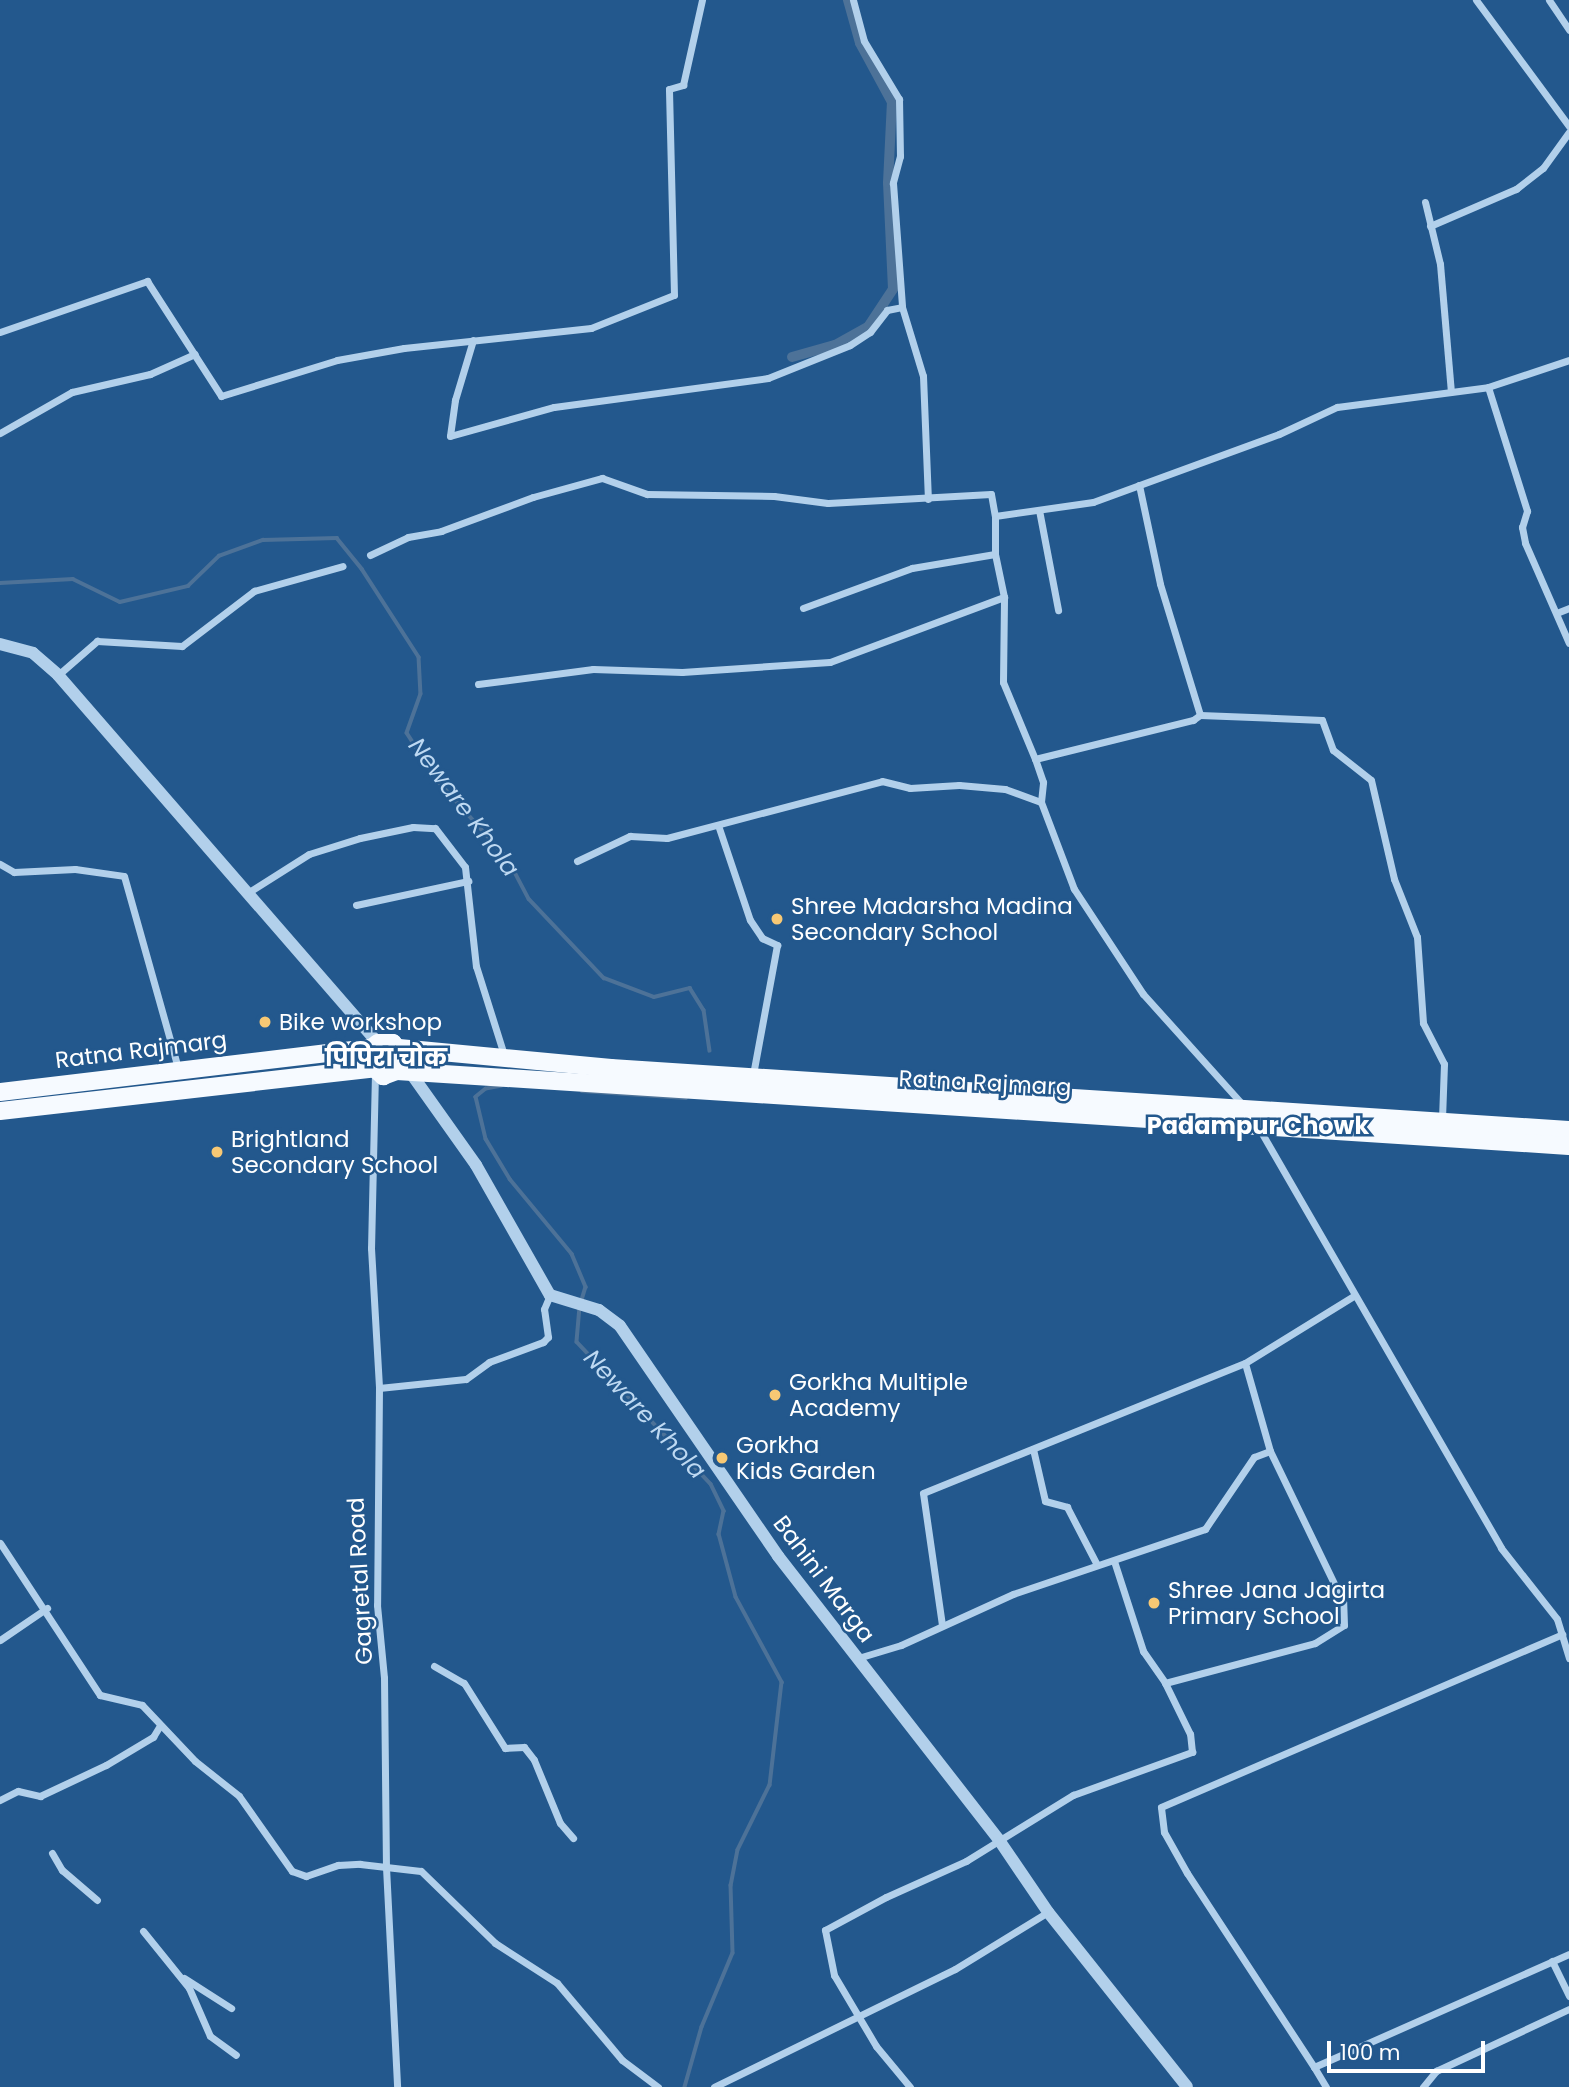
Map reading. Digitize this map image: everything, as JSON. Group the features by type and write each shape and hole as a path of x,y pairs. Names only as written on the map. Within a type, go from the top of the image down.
{"main road":[{"name":"Ratna Rajmarg","path":"0,1091 374,1045 386,1041 399,1048 504,1055 611,1068 753,1074 1247,1109 1442,1119 1569,1130"},
{"path":"373,1071 374,1045"},
{"path":"399,1048 404,1071"},
{"name":"Ratna Rajmarg","path":"0,1111 373,1071 391,1075 404,1071 1569,1146"}],"street":[{"path":"0,332 147,281 221,396 337,360 473,340 591,328 674,295 669,89 683,85 702,0"},
{"path":"853,0 864,41 899,99 900,156 892,183 902,307 923,376 928,499"},
{"path":"1476,0 1569,126"},
{"path":"1549,0 1569,30"},
{"path":"1430,226 1516,189 1543,168 1569,132"},
{"path":"1425,202 1440,264 1451,393"},
{"path":"473,340 455,400 450,436 554,407 768,378 850,345 870,332 887,310 902,307"},
{"path":"0,433 72,392 149,374 195,354"},
{"path":"995,516 1093,502 1279,434 1337,407 1488,387 1569,360"},
{"path":"1488,387 1527,511 1525,543 1559,612 1569,643"},
{"path":"370,555 408,537 442,531 533,496 602,478 623,487 673,496 774,496 828,503 991,494 995,516 995,554 1003,597 1003,682 1043,782 1041,802 1086,913 1143,994 1247,1109 1501,1548 1544,1598 1562,1634 1569,1658"},
{"path":"1139,485 1160,584 1200,715"},
{"path":"1039,510 1058,610"},
{"path":"803,608 912,568 995,554"},
{"path":"58,675 97,640 181,646 254,591 343,566"},
{"path":"478,684 593,669 682,672 830,662 1003,597"},
{"path":"1559,612 1569,608"},
{"path":"0,644 33,653 58,675 249,892 374,1045"},
{"path":"1035,759 1200,715 1322,720 1333,750 1371,780 1394,879 1417,937 1423,1023 1444,1064 1442,1119"},
{"path":"577,861 630,836 667,838 882,781 910,788 959,785 1005,789 1041,802"},
{"path":"718,825 750,920 762,938 776,945 753,1074"},
{"path":"249,892 309,854 413,827 435,828 465,867 477,966 504,1055"},
{"path":"0,864 14,872 75,869 124,876 178,1068"},
{"path":"356,905 468,881"},
{"name":"Gagretal Road","path":"373,1071 371,1248 379,1388 375,1483 377,1605 384,1678 386,1867 397,2087"},
{"path":"379,1388 466,1379 489,1362 543,1342 548,1337 544,1309 550,1295 476,1164 404,1071"},
{"name":"Bahini Marga","path":"550,1295 586,1304 620,1326 778,1556 999,1840 1048,1912 1187,2087"},
{"path":"942,1625 923,1493 1245,1363 1356,1296"},
{"path":"1165,1683 1315,1643 1344,1625 1343,1602 1270,1451 1245,1363"},
{"path":"1032,1449 1045,1501 1067,1507 1096,1563"},
{"path":"858,1658 901,1645 942,1625 1096,1563 1114,1561 1205,1529 1254,1457 1270,1451"},
{"path":"0,1536 2,1545 47,1608 100,1695 142,1705 159,1727 239,1796 292,1871 306,1876 338,1865 421,1871 495,1943 557,1983 622,2060 658,2087"},
{"path":"910,2087 858,2019 834,1975 825,1930 966,1861 1073,1795 1192,1752 1190,1734 1165,1683 1143,1651 1114,1561"},
{"path":"0,1640 47,1608"},
{"path":"1326,2087 1187,1874 1164,1832 1161,1807 1562,1634"},
{"path":"434,1666 464,1683 505,1748 524,1747 534,1760 560,1823 573,1838"},
{"path":"0,1800 18,1791 40,1797 106,1765 153,1737 159,1727"},
{"path":"52,1853 62,1870 97,1900"},
{"path":"714,2087 858,2019 955,1969 1048,1912"},
{"path":"143,1931 182,1977 210,2036 236,2055"},
{"path":"1314,2067 1569,1954"},
{"path":"1552,1961 1569,1996"},
{"path":"182,1977 231,2008"},
{"path":"1423,2087 1436,2071 1569,2010"}],"waterway":[{"path":"792,357 835,345 868,327 893,289 888,183 892,102 860,43 848,0"},
{"name":"Neware Khola","path":"0,583 73,579 120,602 188,586 219,556 263,540 337,538 362,569 419,657 421,694 407,733 439,782 508,859 529,899 604,978 654,997 690,988 704,1010 710,1051"},
{"name":"Neware Khola","path":"502,1086 486,1089 476,1097 486,1139 510,1179 572,1254 586,1287 582,1300"},
{"name":"Neware Khola","path":"582,1091 686,1098"},
{"name":"Neware Khola","path":"580,1307 577,1342 711,1484 724,1511 719,1534 736,1597 782,1682 770,1785 738,1850 731,1885 733,1953 702,2027 685,2087"}],"place":[{"name":"Shree Madarsha Madina Secondary School","path":"777,919"},
{"name":"Bike workshop","path":"265,1022"},
{"name":"Brightland Secondary School","path":"217,1152"},
{"name":"Gorkha Multiple Academy","path":"775,1395"},
{"name":"Gorkha Kids Garden","path":"722,1458"},
{"name":"Shree Jana Jagirta Primary School","path":"1154,1603"}],"district":[{"name":"पिपिरा चोक","path":"386,1058"},
{"name":"Padampur Chowk","path":"1258,1126"}]}
